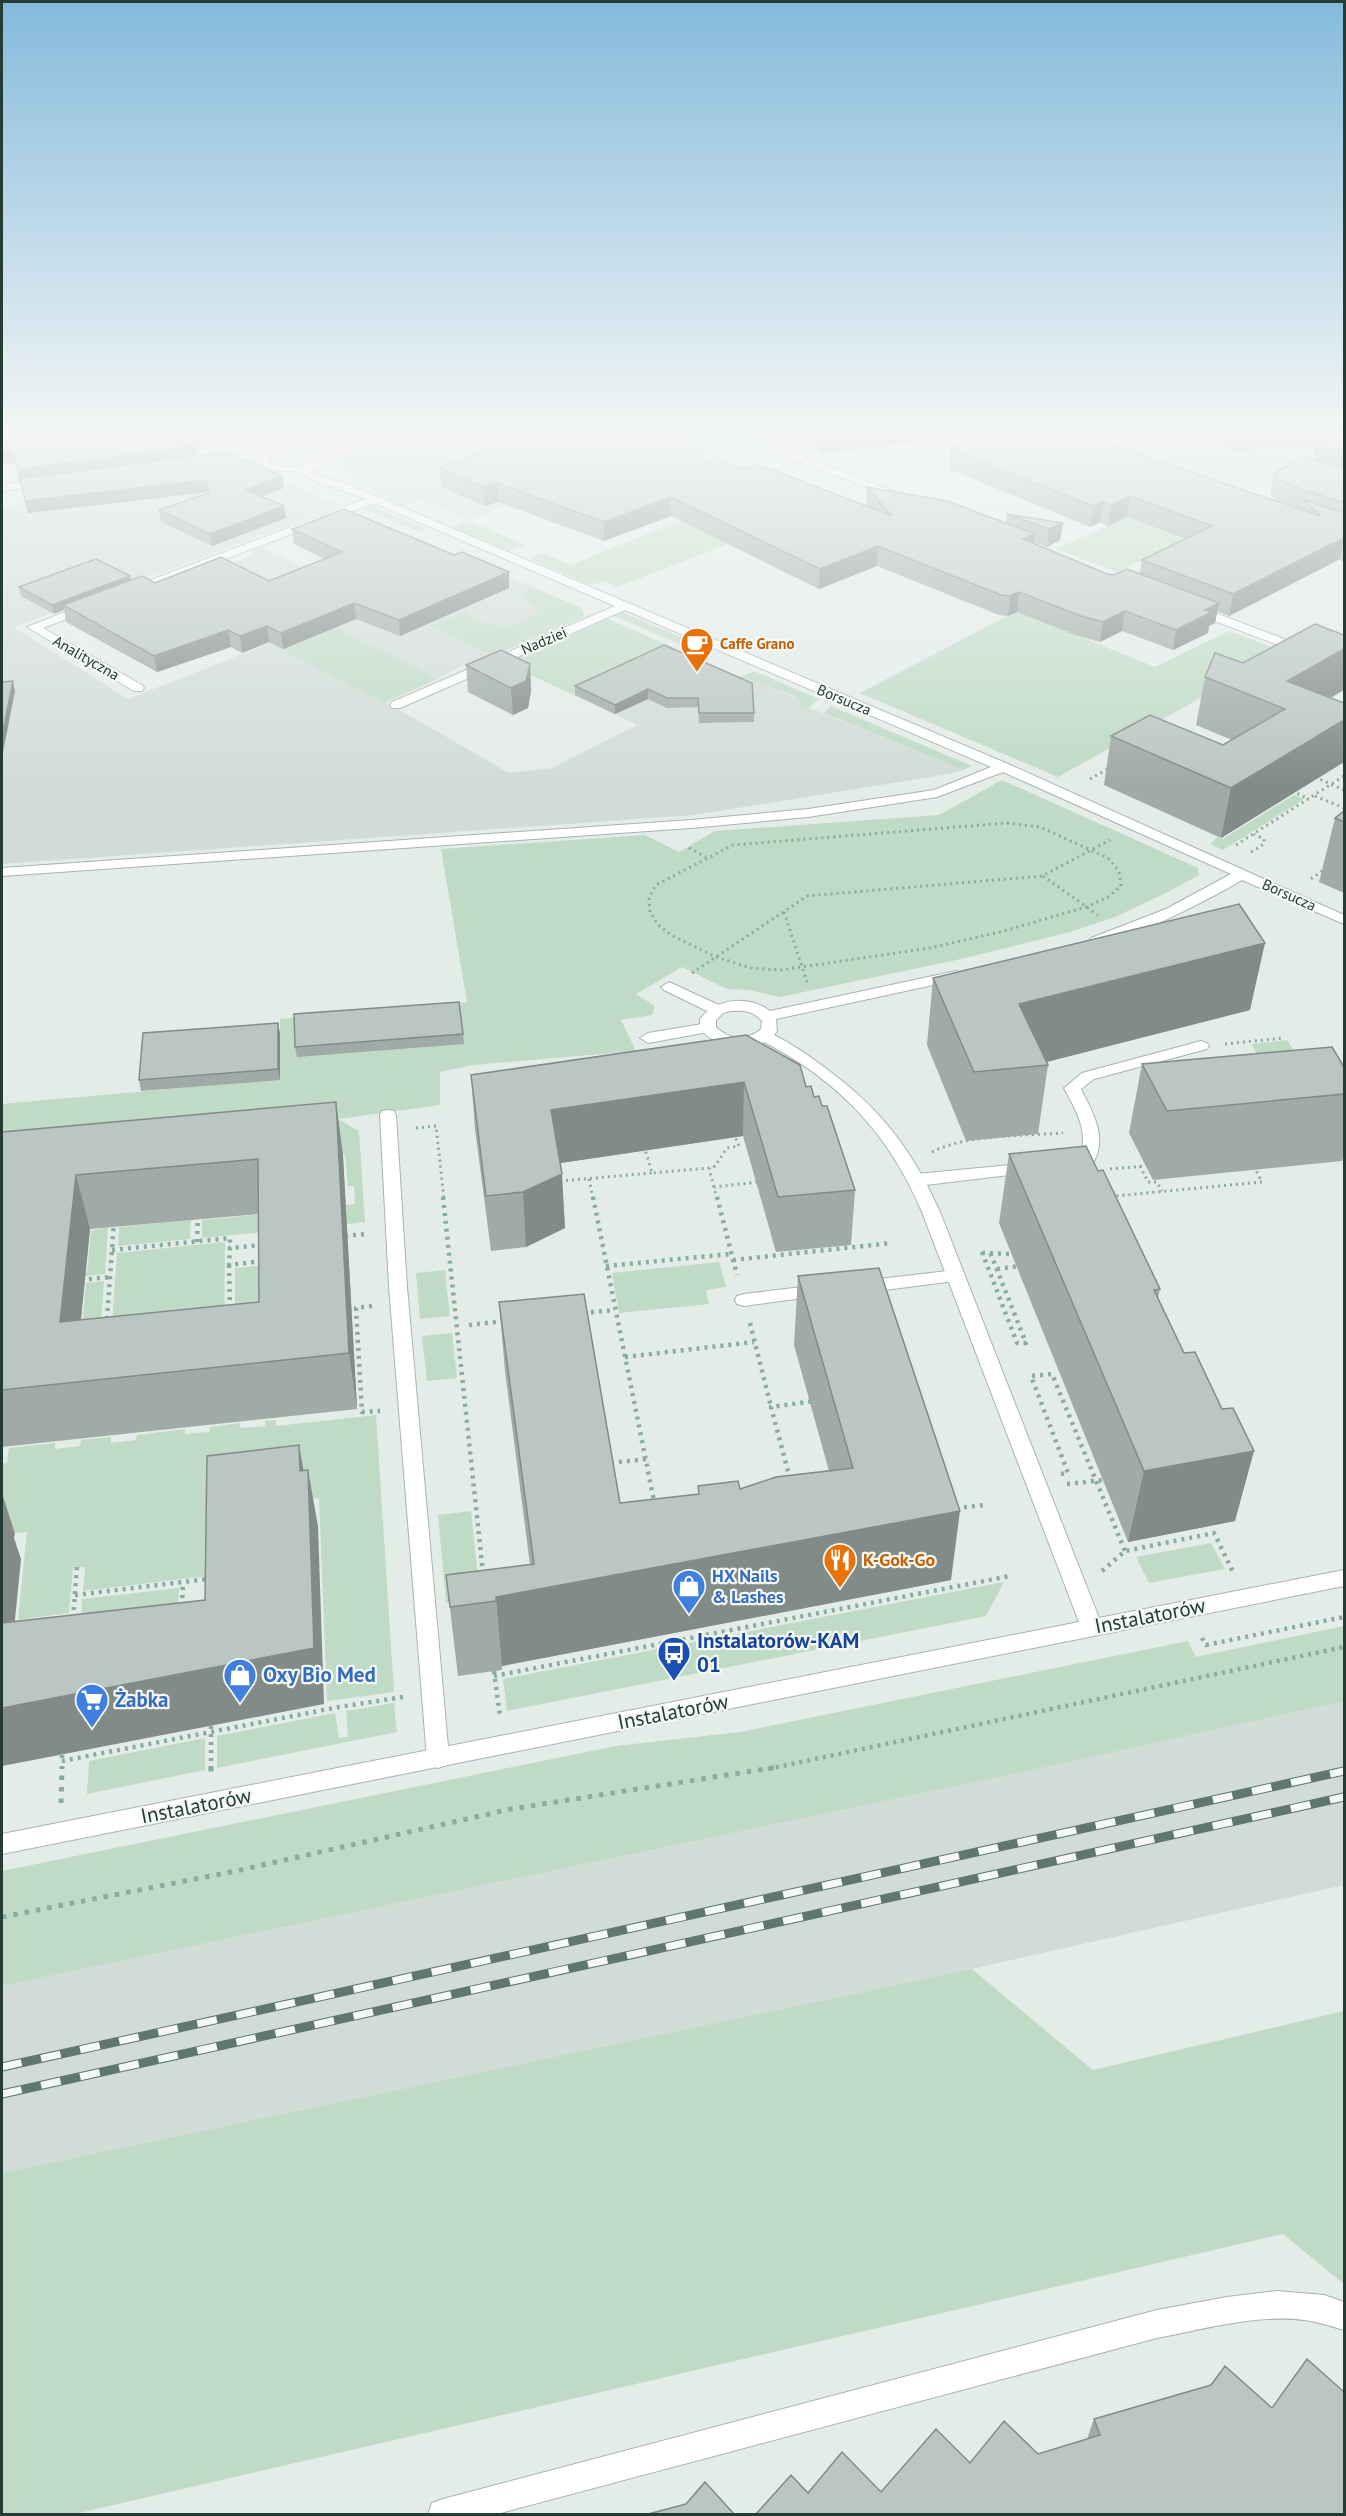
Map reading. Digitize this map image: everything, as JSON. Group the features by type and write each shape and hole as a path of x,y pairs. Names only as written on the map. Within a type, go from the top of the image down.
{"street":[{"path":"118,595 238,550"},
{"name":"Borsucza","path":"493,550 1003,767 1344,920"},
{"name":"Analityczna","path":"97,603 33,627 138,688"},
{"name":"Nadziei","path":"396,705 625,606"},
{"path":"1188,606 1344,666"},
{"path":"2,872 691,824 808,813 884,804 937,793 1003,767"},
{"path":"1082,945 1126,931 1201,897 1241,874"},
{"path":"768,1016 968,974"},
{"path":"669,987 717,1010"},
{"path":"744,1005 758,1009 768,1016 771,1026 764,1036 748,1042 728,1041 712,1034 708,1028 708,1019 717,1010 730,1006 744,1005"},
{"path":"648,1038 708,1028"},
{"path":"764,1036 798,1056 866,1107 892,1137 917,1180 1092,1627"},
{"path":"917,1180 1085,1163 1093,1149 1094,1133 1072,1088 1088,1076 1148,1067 1201,1046"},
{"path":"389,1122 399,1299 438,1758"},
{"path":"744,1300 956,1276"},
{"name":"Instalatorów","path":"2,1844 1344,1578"},
{"path":"443,2514 1157,2324 1272,2304 1332,2310 1344,2316"}],"path":[{"path":"1090,780 1118,764"},
{"path":"1311,776 1344,790"},
{"path":"1234,846 1344,776"},
{"path":"1289,790 1309,798"},
{"path":"1314,795 1344,808"},
{"path":"1028,824 1040,826 1108,858 1119,871 1121,886 1108,897 1086,907 1004,931 930,948 803,969 781,970 751,968 716,957 674,936 658,925 650,912 649,898 656,885 733,845 1028,824"},
{"path":"1247,854 1264,844 1264,839 1253,834"},
{"path":"692,973 807,896 1042,876 1114,837"},
{"path":"1309,880 1327,868"},
{"path":"1042,876 1104,919"},
{"path":"784,912 812,994"},
{"path":"1201,1046 1284,1038"},
{"path":"389,1122 436,1126 483,1579"},
{"path":"559,1181 710,1168 715,1166 726,1148 739,1146 733,1131"},
{"path":"644,1146 652,1173"},
{"path":"1103,1170 1143,1166 1148,1182 1157,1182 1162,1191"},
{"path":"710,1168 714,1187"},
{"path":"589,1179 655,1505"},
{"path":"197,1242 198,1212"},
{"path":"107,1322 114,1220"},
{"path":"338,1237 371,1234"},
{"path":"112,1250 230,1238 230,1320"},
{"path":"230,1248 272,1244"},
{"path":"733,1260 892,1244"},
{"path":"982,1252 1017,1343 1026,1342 990,1252 1009,1254 1018,1252"},
{"path":"606,1266 731,1254"},
{"path":"1009,1254 1011,1259"},
{"path":"230,1265 273,1260"},
{"path":"997,1269 1023,1266"},
{"path":"72,1281 110,1277"},
{"path":"376,1306 356,1308 362,1412 384,1410"},
{"path":"581,1313 615,1310"},
{"path":"469,1325 514,1320"},
{"path":"625,1357 754,1342"},
{"path":"1056,1474 1068,1473 1031,1376 1052,1374 1125,1551"},
{"path":"792,1486 771,1407 818,1401"},
{"path":"605,1464 646,1460"},
{"path":"1076,1483 1103,1480"},
{"path":"951,1508 985,1505"},
{"path":"1102,1571 1125,1551 1214,1533 1234,1575"},
{"path":"73,1625 77,1567"},
{"path":"501,1720 494,1673 690,1638 1010,1576"},
{"path":"75,1595 216,1578"},
{"path":"182,1618 183,1582"},
{"path":"62,1617 73,1616"},
{"path":"1202,1638 1206,1645 1344,1617"},
{"path":"689,1630 690,1638"},
{"path":"2,1917 236,1871 511,1809 798,1764 1344,1647"},
{"path":"61,1809 62,1758 211,1729 403,1697"},
{"path":"211,1729 211,1779"}],"shaded area":[{"path":"2,550 221,550 14,627 128,699 271,643 400,710 509,773 552,768 637,725 571,694 672,647 741,677 795,697 801,702 801,706 963,770 695,815 2,864"},
{"path":"254,550 269,550 315,573 371,550 446,550 582,608 584,617 472,664 465,664 438,679 210,567 227,565 249,557"},
{"path":"1344,1701 1344,1885 972,1969 2,2173 2,1986 1019,1773"}],"green space":[{"path":"606,550 711,550 617,587 605,581 590,585 530,559 540,552 571,565"},
{"path":"1060,550 1161,550 1117,572"},
{"path":"531,587 582,608 584,617 493,656 430,626 465,612 473,618 492,625 512,625 522,622 538,610 520,595"},
{"path":"1017,611 1155,667 1229,631 1299,657 1213,691 1058,777 860,693"},
{"path":"622,612 688,640 682,645 612,615"},
{"path":"608,619 672,647 571,694 505,663"},
{"path":"320,620 438,679 384,703 268,642"},
{"path":"754,671 819,699 808,708 800,706 801,702 795,696 741,677"},
{"path":"831,706 972,766 963,770 824,713"},
{"path":"1002,780 1198,868 1199,875 1115,917 1070,932 961,959 780,997 749,990 727,989 682,967 636,994 655,1006 652,1015 621,1020 636,1051 473,1065 440,1072 440,1105 338,1119 359,1131 365,1222 347,1224 345,1205 355,1204 354,1186 348,1186 345,1154 2,1209 2,1104 280,1079 280,1019 467,1002 441,849 645,835 679,852 715,831 939,815"},
{"path":"1294,795 1304,799 1223,850 1210,844 1218,837 1222,839"},
{"path":"1287,1040 1315,1084 1277,1087 1251,1044"},
{"path":"286,1212 286,1230 202,1238 202,1220"},
{"path":"191,1220 190,1239 118,1246 119,1227"},
{"path":"108,1227 105,1274 84,1276 87,1272 91,1231"},
{"path":"225,1242 224,1340 110,1351 117,1253"},
{"path":"719,1262 726,1287 706,1290 709,1304 619,1313 612,1273"},
{"path":"265,1265 266,1335 235,1338 235,1268"},
{"path":"445,1270 450,1316 420,1319 416,1273"},
{"path":"104,1281 99,1352 82,1329 86,1283"},
{"path":"452,1333 457,1378 427,1381 422,1336"},
{"path":"376,1415 394,1692 327,1701 319,1498 217,1510 216,1575 83,1591 85,1567 73,1568 69,1613 18,1620 27,1532 2,1534 2,1464 7,1463 9,1448 55,1443 55,1449 80,1446 81,1440 111,1437 111,1443 136,1440 137,1435 185,1429 185,1434 209,1432 210,1427 240,1423 240,1428 265,1426 265,1421 276,1420 276,1426"},
{"path":"471,1511 480,1599 446,1603 438,1515"},
{"path":"1211,1543 1225,1569 1149,1583 1136,1557"},
{"path":"1004,1582 986,1616 507,1711 503,1679"},
{"path":"179,1588 177,1638 79,1651 82,1599"},
{"path":"1344,1626 1344,1701 1019,1773 2,1986 2,1871 616,1746 740,1732 1188,1641 1196,1657"},
{"path":"394,1703 397,1732 217,1768 217,1736 335,1713 339,1738 348,1737 346,1711"},
{"path":"205,1738 205,1770 87,1794 89,1761"},
{"path":"972,1969 1093,2070 1344,2011 1344,2284 1283,2234 75,2514 2,2514 2,2173"}],"building":[{"path":"339,550 443,550 454,555 462,552 509,572 399,620 354,603 281,633 267,626 240,636 228,630 154,656 63,605 142,576 155,583 221,557 269,581 342,552"},
{"path":"782,550 867,550 820,569"},
{"path":"889,550 1050,550 1107,574 1114,575 1127,569 1219,603 1205,610 1212,612 1176,630 1125,611 1103,622 1019,592 1010,596 1001,595"},
{"path":"1162,550 1319,550 1233,594 1142,560"},
{"path":"96,559 130,576 52,605 19,587"},
{"path":"1315,624 1344,635 1344,649 1287,681 1344,703 1344,720 1231,788 1111,736 1150,715 1223,745 1285,709 1205,677 1215,653 1243,663"},
{"path":"664,645 752,683 754,713 699,713 698,698 667,698 648,689 615,705 575,686"},
{"path":"501,650 530,664 526,681 511,688 466,665"},
{"path":"13,681 2,736 2,682"},
{"path":"1344,811 1344,822 1335,818"},
{"path":"1239,904 1265,943 1019,1004 1048,1065 974,1072 933,978"},
{"path":"459,1002 463,1034 295,1047 294,1014"},
{"path":"278,1023 278,1069 139,1080 143,1033"},
{"path":"746,1035 800,1065 806,1087 811,1086 814,1097 819,1096 822,1106 827,1106 855,1190 778,1197 744,1082 551,1110 562,1174 523,1192 486,1196 471,1075"},
{"path":"1332,1047 1344,1067 1344,1094 1167,1111 1142,1064"},
{"path":"336,1102 349,1353 2,1390 2,1132","holes":["258,1159 259,1302 60,1322 76,1175"]},
{"path":"1086,1146 1098,1171 1103,1170 1160,1289 1154,1290 1184,1353 1195,1352 1222,1409 1233,1408 1254,1451 1144,1471 1009,1154"},
{"path":"879,1268 960,1511 496,1597 496,1601 450,1607 446,1575 534,1564 499,1302 584,1294 620,1503 699,1494 698,1486 738,1481 740,1489 776,1477 853,1468 798,1276"},
{"path":"299,1445 300,1471 308,1470 314,1648 2,1708 2,1623 205,1600 207,1456"},
{"path":"1307,2359 1344,2392 1344,2514 756,2514 791,2475 808,2493 842,2452 881,2492 936,2429 970,2463 1004,2421 1038,2454 1100,2435 1094,2419 1211,2385 1225,2366 1272,2408"},
{"path":"705,2482 734,2514 648,2514 686,2504"}],"railway":[{"path":"2,2067 1344,1771"},
{"path":"2,2094 1344,1797"}],"place":[{"name":"Caffe Grano","path":"697,673"},
{"name":"K-Gok-Go","path":"840,1589"},
{"name":"HX Nails & Lashes","path":"689,1615"},
{"name":"Instalatorów-KAM 01","path":"674,1682"},
{"name":"Oxy Bio Med","path":"240,1704"},
{"name":"Żabka","path":"92,1729"}]}
